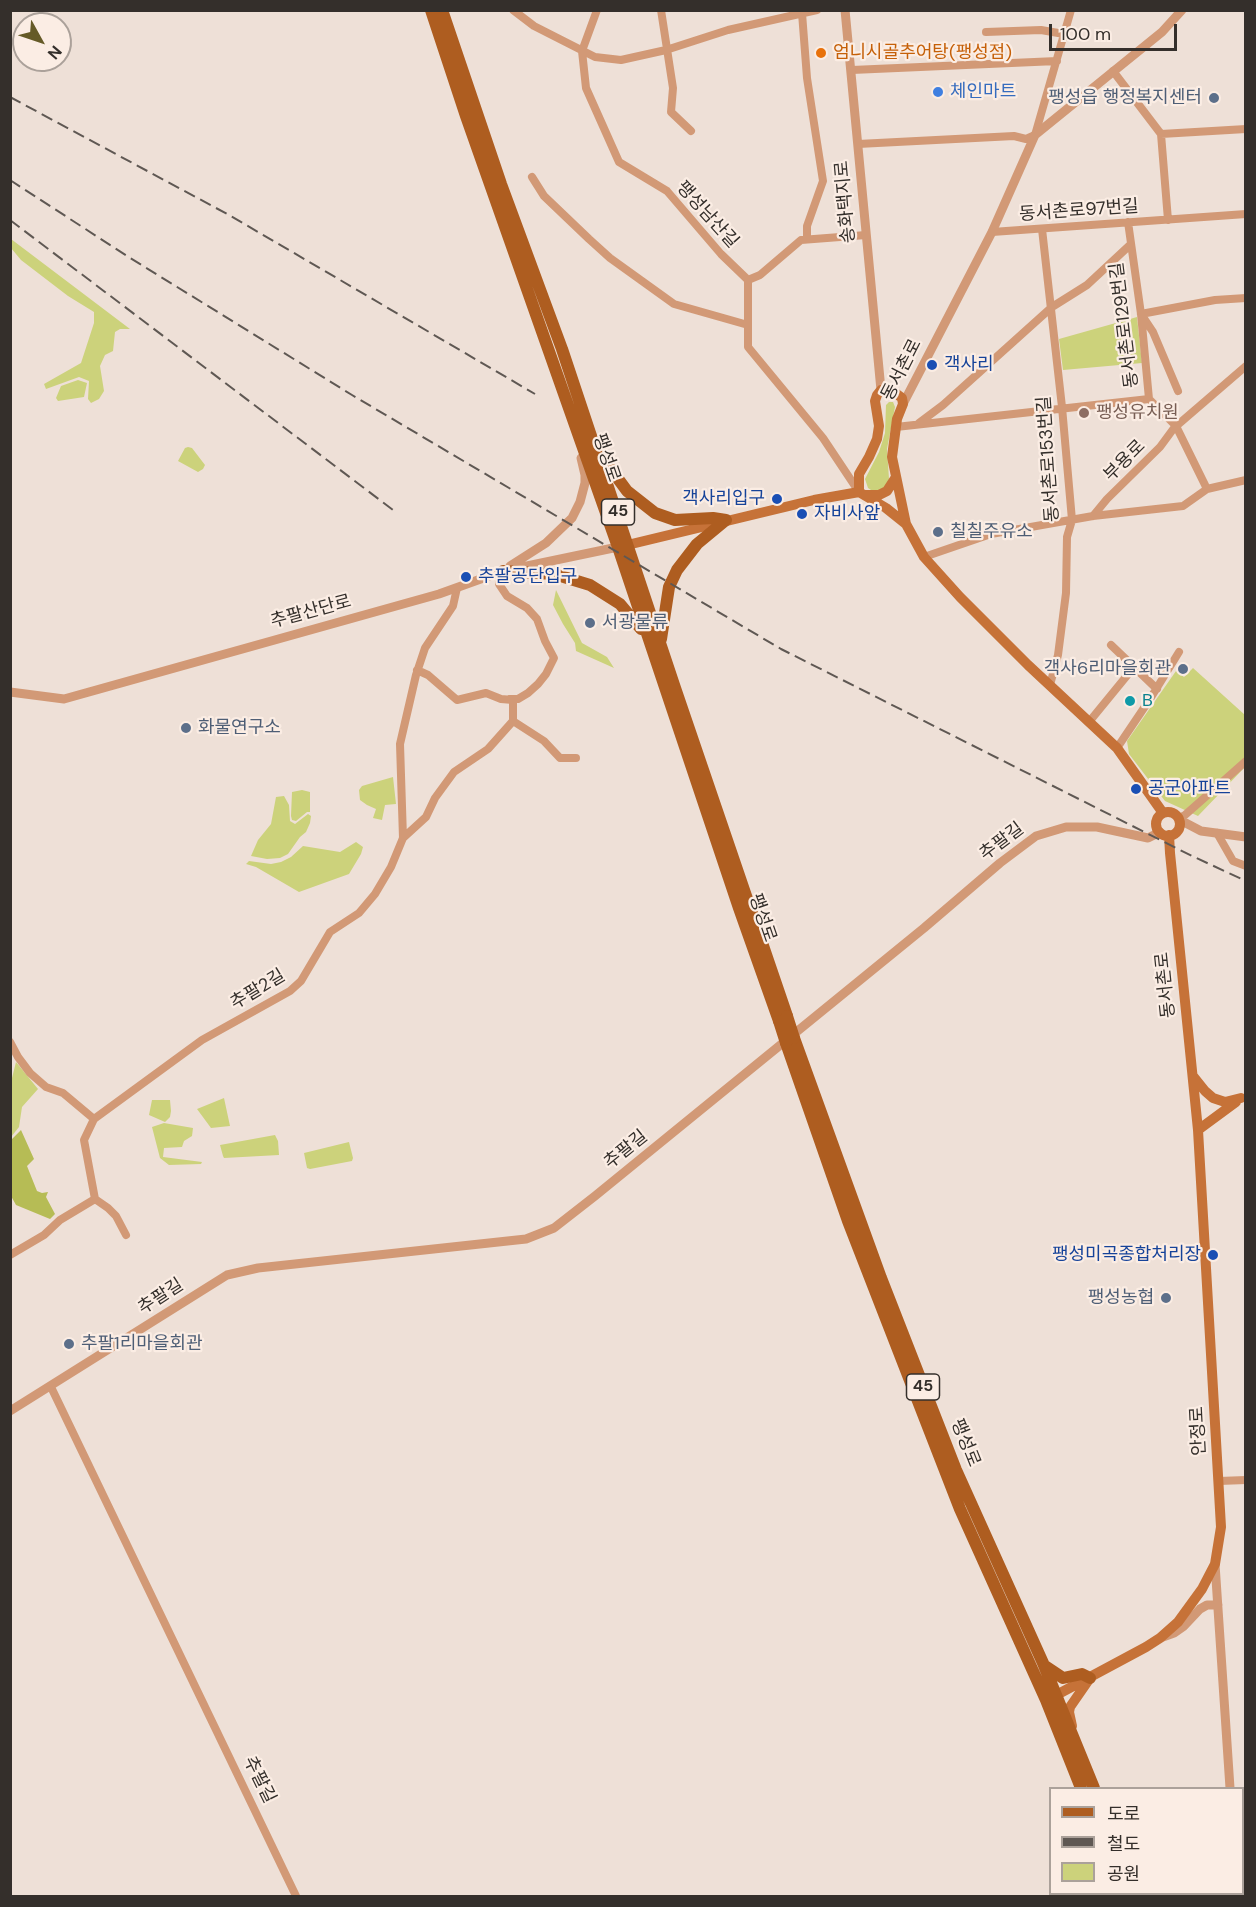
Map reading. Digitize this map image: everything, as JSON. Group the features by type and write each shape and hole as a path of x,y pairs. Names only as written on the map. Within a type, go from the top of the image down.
{"main road":[{"name":"팽성로","path":"431,10 466,116 585,434 624,546 783,1018 848,1221 960,1509 1051,1698 1070,1728 1094,1787"},
{"name":"팽성로","path":"442,10 501,184 562,349 585,434"},
{"path":"881,390 890,389 902,398 903,404"},
{"name":"송화택지로","path":"859,492 858,474 877,439 879,426 875,401 881,390"},
{"name":"동서촌로","path":"903,404 897,419 892,457 906,524 924,557 960,597 1117,748 1163,813"},
{"path":"585,434 627,491 650,510 662,517 675,520 713,518 726,520"},
{"path":"624,546 814,500 859,492 866,495 879,495 888,491 896,477"},
{"path":"859,492 886,507 906,524"},
{"path":"655,642 667,595 677,570 697,544 726,520"},
{"path":"503,571 554,574 590,585 620,604 655,642"},
{"path":"1170,812 1179,819 1178,830 1165,834 1156,827 1156,820 1163,813 1170,812"},
{"name":"동서촌로","path":"1165,834 1170,853 1198,1130"},
{"name":"팽성로","path":"790,1041 956,1470 1043,1663 1051,1698 1081,1787"},
{"path":"1192,1074 1213,1098 1225,1102 1243,1096"},
{"path":"1198,1130 1243,1096"},
{"name":"안정로","path":"1198,1130 1221,1527 1215,1563"},
{"path":"1051,1698 1161,1638 1190,1607 1215,1563"},
{"path":"1043,1663 1062,1678 1073,1678 1082,1674 1090,1678"},
{"path":"1070,1728 1072,1726 1070,1707 1090,1678"}],"street":[{"path":"513,10 534,26 582,51 595,57 621,60 666,50 728,30 817,10"},
{"path":"582,51 597,10"},
{"path":"661,10 673,88 670,112 691,131"},
{"name":"송화택지로","path":"845,10 881,390"},
{"path":"858,144 1014,136 1026,139 1035,135 1071,10"},
{"name":"동서촌로","path":"903,404 992,232 1035,135 1161,32 1182,10"},
{"path":"802,13 807,78 823,181 807,226 807,239"},
{"path":"986,32 1041,30 1064,34"},
{"name":"팽성남산길","path":"582,51 586,88 619,162 667,191 721,254 748,280"},
{"path":"852,70 1057,61"},
{"path":"1113,71 1161,134 1168,220"},
{"path":"1161,134 1245,129"},
{"path":"532,177 544,196 610,258 674,304 748,325"},
{"name":"동서촌로97번길","path":"992,232 1245,214"},
{"name":"동서촌로129번길","path":"896,427 1149,399 1141,314 1128,222"},
{"name":"동서촌로153번길","path":"1042,229 1052,307 1072,520 1067,537 1066,593 1058,655 1050,685"},
{"path":"859,492 823,438 748,347 748,280 760,275 801,240 866,235"},
{"name":"동서촌로129번길","path":"918,424 943,405 1052,307 1087,285 1131,245"},
{"path":"1178,391 1153,332 1141,314 1215,300 1245,298"},
{"name":"부용로","path":"1093,516 1160,447 1176,426 1245,366"},
{"path":"1149,399 1176,426 1207,489"},
{"path":"417,670 437,682 457,700 486,693 501,699 518,699 533,689 546,674 554,657 537,619 528,608 507,596 499,584 503,571 556,534 577,510 585,483 584,468 576,445 585,434"},
{"path":"924,557 991,534 1093,516 1183,506 1207,489 1245,480"},
{"name":"추팔산단로","path":"10,692 64,699 439,594 503,571 624,546"},
{"name":"추팔2길","path":"94,1119 202,1040 290,991 301,981 330,932 358,913 375,894 391,867 403,838 400,744 417,670 425,648 453,606 457,588"},
{"path":"1111,645 1157,688"},
{"path":"1117,748 1179,652"},
{"path":"1089,722 1134,666"},
{"path":"403,838 426,817 435,798 454,772 488,749 513,721 513,700 508,699"},
{"path":"513,721 544,741 560,759 576,758"},
{"path":"1245,761 1179,819 1201,831 1245,837"},
{"name":"추팔길","path":"10,1411 227,1275 258,1268 526,1239 554,1228 924,928 1000,862 1035,836 1066,827 1097,827 1148,838 1165,834"},
{"path":"1217,833 1233,861 1245,866"},
{"path":"10,1042 30,1073 46,1087 63,1093 94,1119 84,1140 95,1199 116,1216 126,1235"},
{"path":"10,1255 44,1235 60,1220 95,1199"},
{"name":"추팔길","path":"51,1387 296,1896"},
{"path":"1219,1481 1245,1480"},
{"name":"안정로","path":"1215,1563 1230,1787"},
{"path":"1161,1638 1179,1630 1200,1609 1207,1605 1218,1605"}],"green space":[{"path":"11,239 130,329 120,329 115,332 113,351 105,355 100,366 104,391 99,399 91,403 88,399 89,381 79,377 46,389 44,384 81,363 94,323 94,312 68,296 21,260 11,248"},
{"path":"1137,317 1142,363 1063,370 1059,339"},
{"path":"78,380 87,383 84,397 58,401 56,398 61,386"},
{"path":"893,402 895,407 887,449 888,486 874,492 868,488 865,479 879,452 885,433 886,405"},
{"path":"185,448 192,448 205,465 198,472 178,461"},
{"path":"556,590 582,643 607,657 614,668 576,651 575,643 553,605"},
{"path":"1193,668 1245,715 1245,767 1198,816 1165,801 1129,754 1127,741 1176,671 1184,677"},
{"path":"393,777 396,804 385,805 382,820 373,818 376,809 360,800 359,790 362,786"},
{"path":"302,790 310,792 310,812 296,821 292,820 292,792"},
{"path":"284,796 289,805 290,821 295,824 308,814 311,816 306,832 288,854 280,858 267,859 251,856 258,840 271,824 276,797"},
{"path":"356,842 363,847 349,874 299,892 256,867 246,864 249,861 271,864 281,862 291,857 303,846 340,852"},
{"path":"16,1062 38,1089 22,1107 19,1127 11,1137 11,1082"},
{"path":"224,1098 230,1126 211,1128 197,1109"},
{"path":"152,1100 170,1100 170,1117 165,1122 149,1115"},
{"path":"164,1123 193,1128 192,1136 184,1141 182,1147 164,1148 163,1157 202,1162 201,1164 169,1165 160,1158 152,1127"},
{"path":"21,1130 34,1159 27,1166 37,1191 48,1192 46,1197 55,1214 50,1219 16,1205 11,1196 11,1140"},
{"path":"275,1135 279,1155 224,1158 223,1156 220,1145"},
{"path":"349,1142 352,1161 307,1168 304,1153"}],"railway":[{"path":"10,97 229,215 535,394"},
{"path":"10,180 127,256 352,395 781,649 1246,881"},
{"path":"10,220 397,513"}],"place":[{"name":"엄니시골추어탕(팽성점)","path":"821,53"},
{"name":"체인마트","path":"938,92"},
{"name":"팽성읍 행정복지센터","path":"1214,98"},
{"name":"객사리","path":"932,365"},
{"name":"팽성유치원","path":"1084,413"},
{"name":"객사리입구","path":"777,499"},
{"name":"자비사앞","path":"802,514"},
{"name":"칠칠주유소","path":"938,532"},
{"name":"추팔공단입구","path":"466,577"},
{"name":"서광물류","path":"590,623"},
{"name":"객사6리마을회관","path":"1183,669"},
{"name":"B","path":"1130,701"},
{"name":"화물연구소","path":"186,728"},
{"name":"공군아파트","path":"1136,789"},
{"name":"팽성미곡종합처리장","path":"1213,1255"},
{"name":"팽성농협","path":"1166,1298"},
{"name":"추팔1리마을회관","path":"69,1344"}]}
